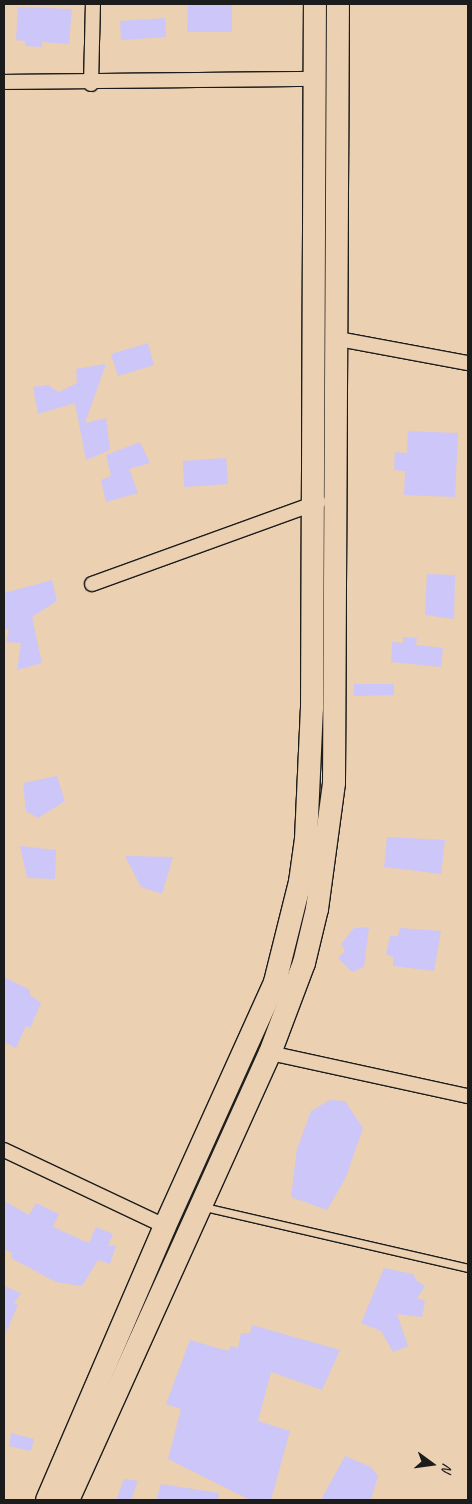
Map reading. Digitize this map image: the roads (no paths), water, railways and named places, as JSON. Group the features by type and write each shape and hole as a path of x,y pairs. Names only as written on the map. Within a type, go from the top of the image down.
{"main road":[{"path":"47,1500 165,1226 275,982 291,926 306,839 312,708 316,4"},
{"path":"68,1500 198,1206 270,1053 304,963 327,851 334,783 338,339 338,4"}],"street":[{"path":"91,84 93,4"},
{"path":"4,82 91,84 315,79"},
{"path":"338,339 468,363"},
{"path":"92,584 313,502 336,501"},
{"path":"270,1053 468,1096"},
{"path":"4,1150 165,1226"}],"lane":[{"path":"198,1206 468,1268"}]}
